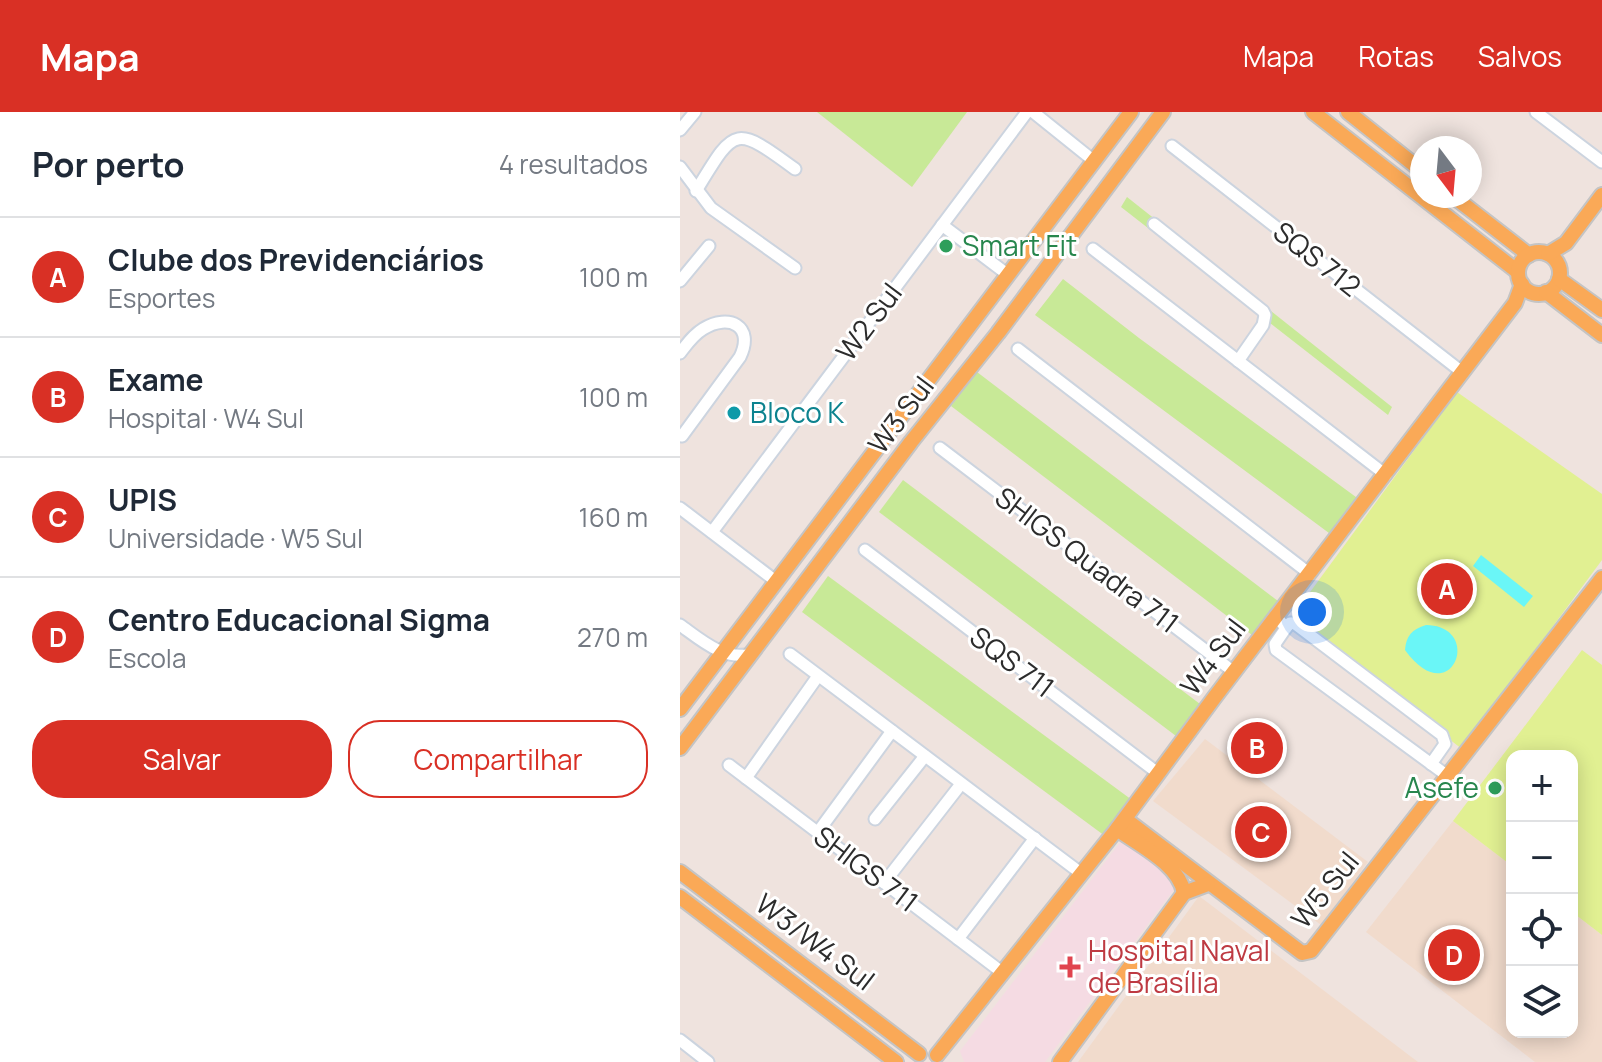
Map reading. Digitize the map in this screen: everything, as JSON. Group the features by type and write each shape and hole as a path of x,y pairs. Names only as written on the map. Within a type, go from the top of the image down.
{"main road":[{"name":"W3 Sul","path":"680,709 1131,112"},
{"name":"W3 Sul","path":"680,748 1163,112"},
{"path":"1348,112 1410,161"},
{"path":"1323,115 1520,278 1532,292 1546,292 1556,285 1559,265 1548,254 1540,252 1529,255 1521,262 1520,278"},
{"path":"1387,170 1400,153"},
{"path":"1548,254 1566,243 1602,195"},
{"path":"1451,220 1455,208"},
{"path":"1468,208 1529,255"},
{"path":"1050,218 1073,234"},
{"name":"W4 Sul","path":"940,1059 1234,672 1281,622 1310,574 1515,303 1520,278"},
{"path":"1559,279 1602,310"},
{"path":"1546,292 1602,335"},
{"path":"906,408 911,421 926,423"},
{"path":"891,426 905,430 911,442"},
{"name":"W5 Sul","path":"1121,824 1302,953 1311,951 1602,578"},
{"path":"1121,824 1172,870 1184,893"},
{"name":"W3/W4 Sul","path":"680,872 852,1003 914,1058"},
{"path":"1060,1062 1184,893 1208,884"},
{"name":"W3/W4 Sul","path":"680,897 896,1062"},
{"path":"715,923 728,908"},
{"path":"779,972 792,958"},
{"path":"839,1019 852,1003"},
{"path":"914,1058 940,1059"}],"street":[{"path":"680,130 695,112"},
{"path":"1030,112 1094,161"},
{"name":"W2 Sul","path":"712,532 1030,112"},
{"path":"1536,112 1602,162"},
{"path":"696,191 721,150 740,138 757,141 795,169"},
{"name":"SQS 712","path":"1172,146 1462,372"},
{"path":"680,167 711,208 795,268"},
{"path":"680,186 696,191"},
{"path":"1154,224 1263,311 1263,325 1238,361"},
{"path":"942,225 1007,274"},
{"path":"680,281 709,246"},
{"path":"1093,249 1386,475"},
{"path":"680,353 696,334 719,322 739,326 745,334 746,345 740,357 682,436"},
{"path":"1018,349 1310,574"},
{"name":"SHIGS Quadra 711","path":"940,448 1234,672"},
{"path":"680,508 777,582"},
{"name":"SQS 711","path":"865,550 1159,774"},
{"path":"1431,764 1445,744 1442,735 1294,623 1281,622 1276,650 1431,764 1449,777"},
{"path":"680,625 723,652 734,656 751,654"},
{"path":"790,654 1082,874"},
{"path":"746,778 818,676"},
{"path":"818,832 892,731"},
{"path":"875,819 925,756"},
{"name":"SHIGS 711","path":"729,765 1003,973"},
{"path":"884,883 961,784"},
{"path":"958,939 1035,838"},
{"path":"680,1040 708,1062"}],"shaded area":[{"path":"1205,739 1368,862 1321,925 1153,801"},
{"path":"1453,821 1506,861 1506,1038 1578,1038 1578,917 1602,935 1602,1062 1535,1062 1366,932"},
{"name":"Hospital Naval de Brasília","path":"1122,840 1178,884 1045,1062 964,1062 960,1051"},
{"path":"1199,896 1418,1062 1078,1062"}],"green space":[{"path":"817,112 967,112 912,187"},
{"path":"1127,197 1392,407 1388,415 1121,207"},
{"path":"1063,279 1360,500 1333,536 1035,315"},
{"path":"977,372 1278,601 1252,635 951,406"},
{"path":"1457,392 1602,494 1602,560 1462,749 1291,618"},
{"path":"903,480 1204,707 1180,739 879,512"},
{"path":"828,576 1132,800 1105,836 802,612"},
{"name":"Asefe","path":"1582,650 1602,665 1602,935 1578,917 1578,750 1507,750"},
{"name":"Asefe","path":"1506,751 1506,861 1453,821"}],"water":[{"path":"1481,555 1533,596 1524,607 1473,566"},
{"path":"1426,625 1444,629 1454,638 1457,650 1455,662 1447,670 1436,673 1422,667 1405,650 1411,634"}],"place":[{"name":"Smart Fit","path":"946,246"},
{"name":"Bloco K","path":"734,413"},
{"name":"Clube dos Previdenciários","path":"1447,589"},
{"name":"Exame","path":"1257,748"},
{"name":"Asefe","path":"1495,788"},
{"name":"UPIS","path":"1261,832"},
{"name":"Centro Educacional Sigma","path":"1454,955"},
{"name":"Hospital Naval de Brasília","path":"1070,967"}]}
